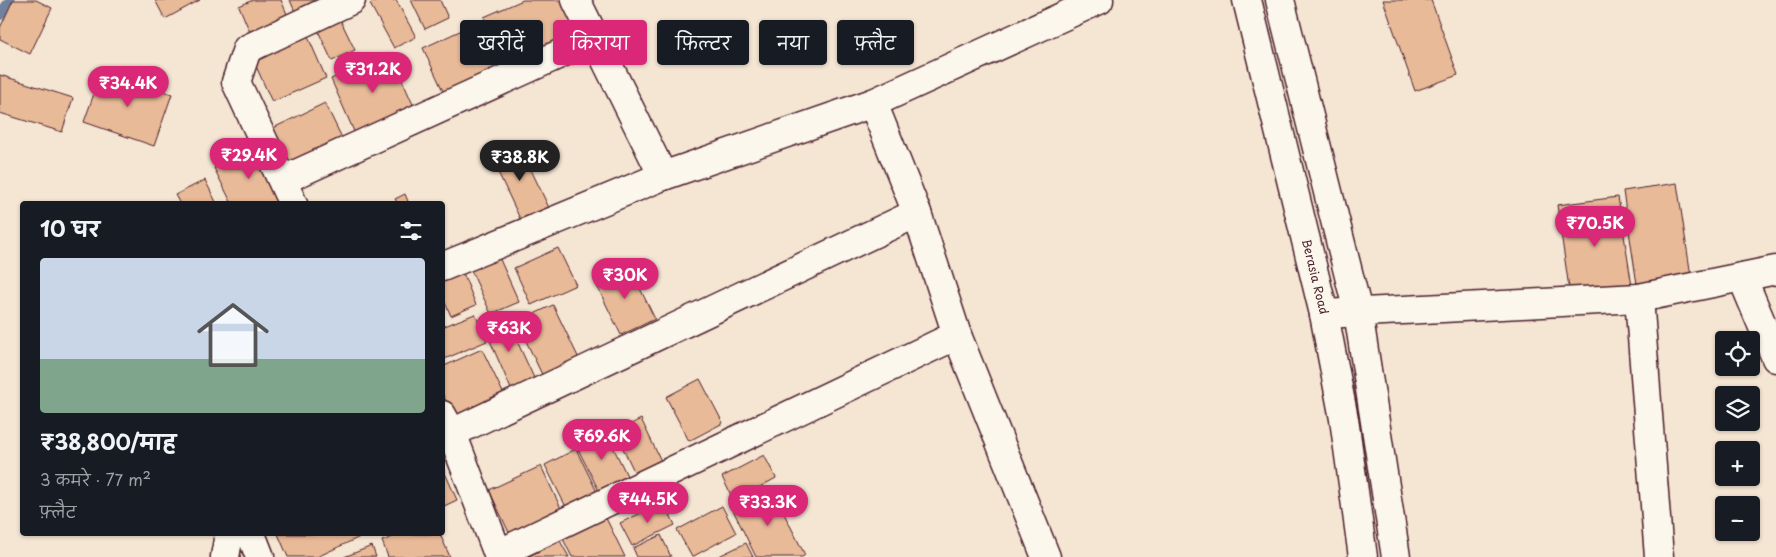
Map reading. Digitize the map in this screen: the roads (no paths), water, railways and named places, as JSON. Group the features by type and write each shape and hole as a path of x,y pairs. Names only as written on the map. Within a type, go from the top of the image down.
{"street":[{"path":"351,0 247,49 236,82 288,192 553,59"},
{"path":"576,0 586,20"},
{"path":"445,266 663,176 873,103 1099,0"},
{"name":"Berasia Road","path":"1247,0 1324,314 1344,419 1363,557"},
{"path":"1280,0 1358,312 1396,557"},
{"path":"608,65 663,176"},
{"path":"873,103 917,214 957,335 1046,557"},
{"path":"917,214 447,424 498,556 957,335"},
{"path":"1324,314 1639,298 1776,270"},
{"path":"1742,277 1775,354"},
{"path":"1639,298 1659,557"},
{"path":"224,557 229,536"},
{"path":"252,536 260,557"}],"waterway":[{"path":"0,15 10,0"}]}
